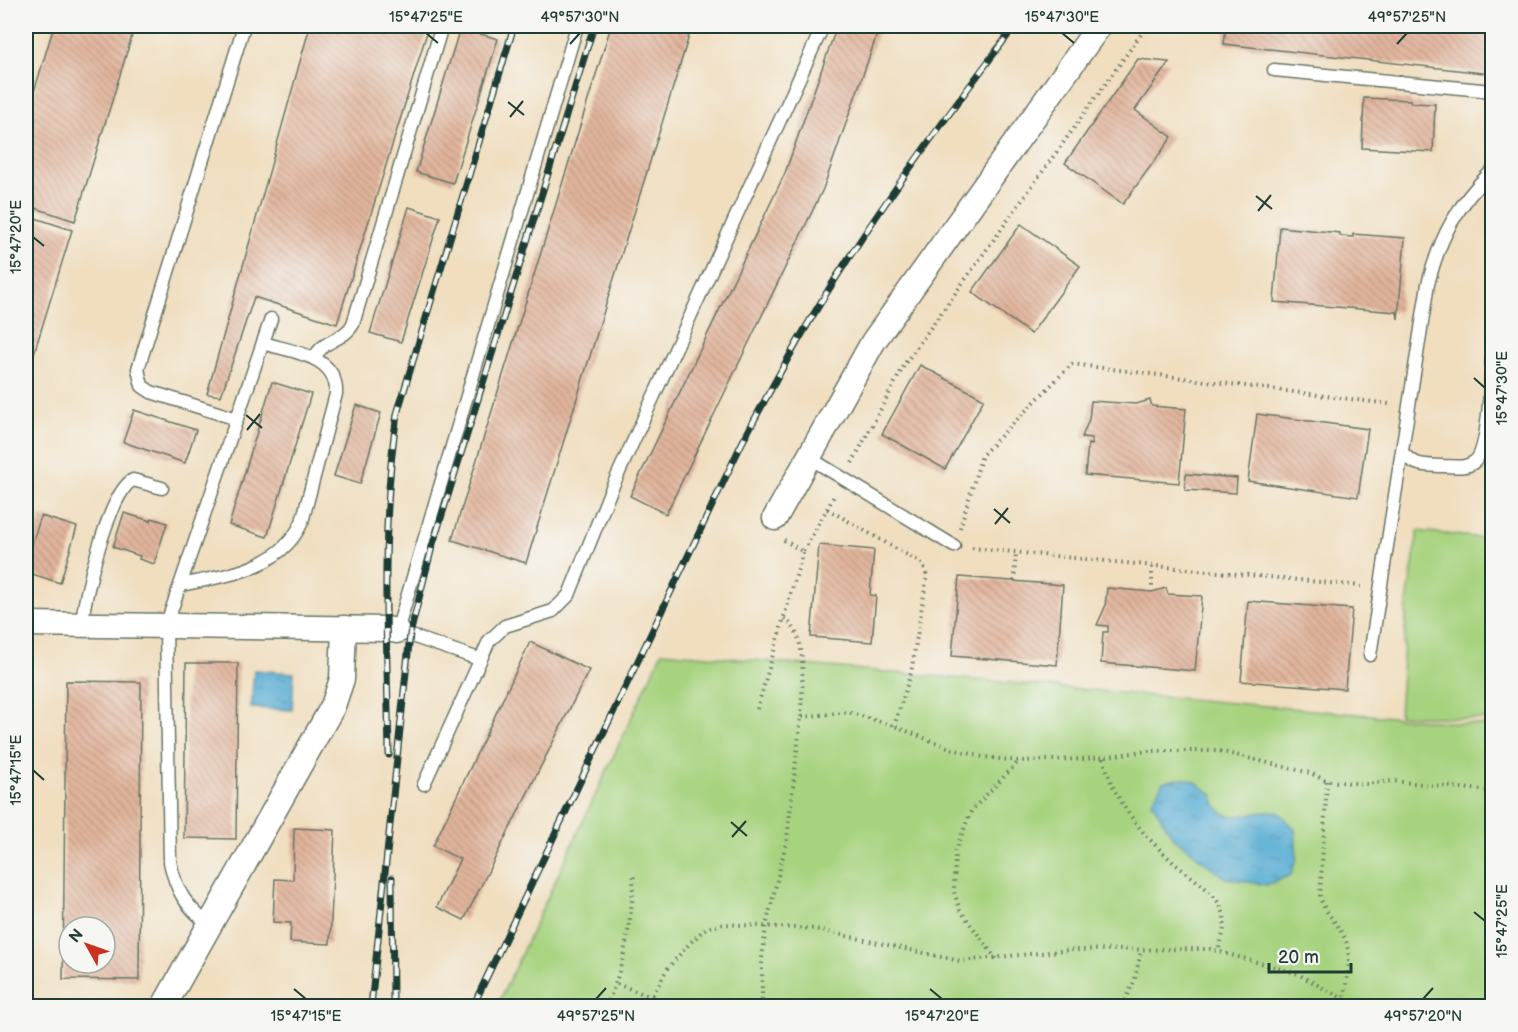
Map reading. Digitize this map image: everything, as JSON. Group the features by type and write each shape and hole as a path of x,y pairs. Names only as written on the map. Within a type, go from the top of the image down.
{"street":[{"path":"775,519 878,334 1099,26"},
{"path":"26,624 344,628 397,631"},
{"path":"168,1005 336,699 342,679 344,628"}],"lane":[{"path":"237,419 151,392 142,387 138,369 244,26"},
{"path":"315,358 320,349 343,337 353,324 442,26"},
{"path":"479,659 397,631 577,26"},
{"path":"424,784 479,659 496,633 516,622 553,611 569,595 610,492 823,26"},
{"path":"1274,70 1492,91"},
{"path":"1490,173 1492,202"},
{"path":"1370,655 1428,284 1438,246 1468,198 1490,173"},
{"path":"210,925 184,902 175,885 170,862 166,626 271,319"},
{"path":"181,585 254,568 278,554 298,532 336,394 331,369 315,358 263,343"},
{"path":"1402,452 1417,465 1465,467 1477,461 1481,452 1492,359"},
{"path":"808,457 954,546"},
{"path":"82,625 84,604 94,565 113,509 124,487 133,480 162,488"}],"path":[{"path":"757,709 803,552 906,363 1147,26"},
{"path":"1380,587 1152,567 954,546 982,455 1072,364 1397,405"},
{"path":"827,509 923,564 927,576 911,673 894,726"},
{"path":"775,519 780,538 803,552"},
{"path":"1014,581 1016,552"},
{"path":"1152,567 1152,592"},
{"path":"762,1006 762,959 766,926 787,839 801,717 800,639 791,624 784,619"},
{"path":"801,717 848,712 894,726 952,749 983,757 1019,761 1103,758 1148,751 1219,751 1310,774 1327,781 1367,784 1392,782 1492,791"},
{"path":"1103,758 1110,784 1120,803 1173,862 1207,890 1224,914 1224,932 1218,952"},
{"path":"996,959 973,931 960,910 954,892 955,852 971,811 1019,761"},
{"path":"1327,781 1320,896 1327,914 1343,933 1347,944 1344,998"},
{"path":"606,1006 617,984 632,911 634,874"},
{"path":"652,997 667,969 706,928 724,924 815,929 960,961 1070,950 1210,950 1296,973 1356,1006"},
{"path":"1123,1006 1135,979 1141,951"},
{"path":"617,984 652,997 656,1006"},
{"path":"1469,1006 1492,1000"}],"green space":[{"path":"1418,531 1492,539 1492,720 1399,715 1407,603"},
{"path":"662,652 1492,726 1492,1006 497,1006"}],"water":[{"path":"254,670 294,673 292,710 251,708"},
{"path":"1183,778 1194,781 1213,795 1222,813 1229,816 1278,811 1295,829 1297,857 1291,875 1267,885 1225,878 1172,836 1152,802 1163,782"}],"building":[{"path":"54,26 135,26 75,221 26,205 26,118"},
{"path":"310,26 429,26 337,324 254,297 221,396 207,394"},
{"path":"611,26 692,26 526,563 452,540"},
{"path":"837,26 880,26 823,189 666,514 630,496 785,173"},
{"path":"1226,26 1457,26 1492,29 1492,74 1224,44"},
{"path":"460,28 498,39 453,183 416,172"},
{"path":"1138,59 1169,62 1135,110 1172,137 1123,204 1065,163"},
{"path":"1364,98 1410,100 1411,103 1435,104 1433,152 1362,148"},
{"path":"409,207 440,217 401,342 370,333"},
{"path":"26,215 72,230 26,379"},
{"path":"1021,224 1080,266 1031,334 972,292"},
{"path":"1280,227 1340,233 1340,236 1353,237 1353,234 1405,238 1398,319 1397,312 1274,302"},
{"path":"920,365 984,399 945,469 882,434"},
{"path":"272,382 311,394 267,537 229,525"},
{"path":"1150,400 1152,406 1186,409 1179,483 1085,475 1088,444 1092,445 1092,438 1082,437 1089,419 1091,401 1136,404"},
{"path":"356,405 381,413 360,484 334,476"},
{"path":"134,410 196,430 185,463 123,442"},
{"path":"1257,414 1368,429 1358,497 1248,481"},
{"path":"1186,474 1237,478 1236,493 1185,490"},
{"path":"124,513 167,523 154,564 139,559 140,556 113,547"},
{"path":"41,516 77,527 60,583 26,572 26,555"},
{"path":"819,545 874,550 870,595 876,596 872,642 811,637"},
{"path":"959,577 1063,585 1057,665 952,656"},
{"path":"1107,588 1152,592 1166,588 1168,594 1202,596 1195,671 1101,663 1103,632 1108,632 1108,626 1097,625 1105,607"},
{"path":"1248,601 1352,609 1345,689 1241,681"},
{"path":"530,642 589,670 464,920 437,907 460,859 433,846"},
{"path":"186,663 238,663 236,839 184,838"},
{"path":"66,681 141,682 139,980 63,979 63,975 117,975 117,915 64,915"},
{"path":"294,828 335,830 330,944 290,942 291,923 273,922 275,879 293,880"}],"railway":[{"path":"389,755 386,541 397,414 514,26"},
{"path":"371,1006 410,634 432,547 594,26"},
{"path":"473,1006 741,445 779,374 819,305 868,229 929,141 1015,26"},
{"path":"392,878 393,1006"}]}
